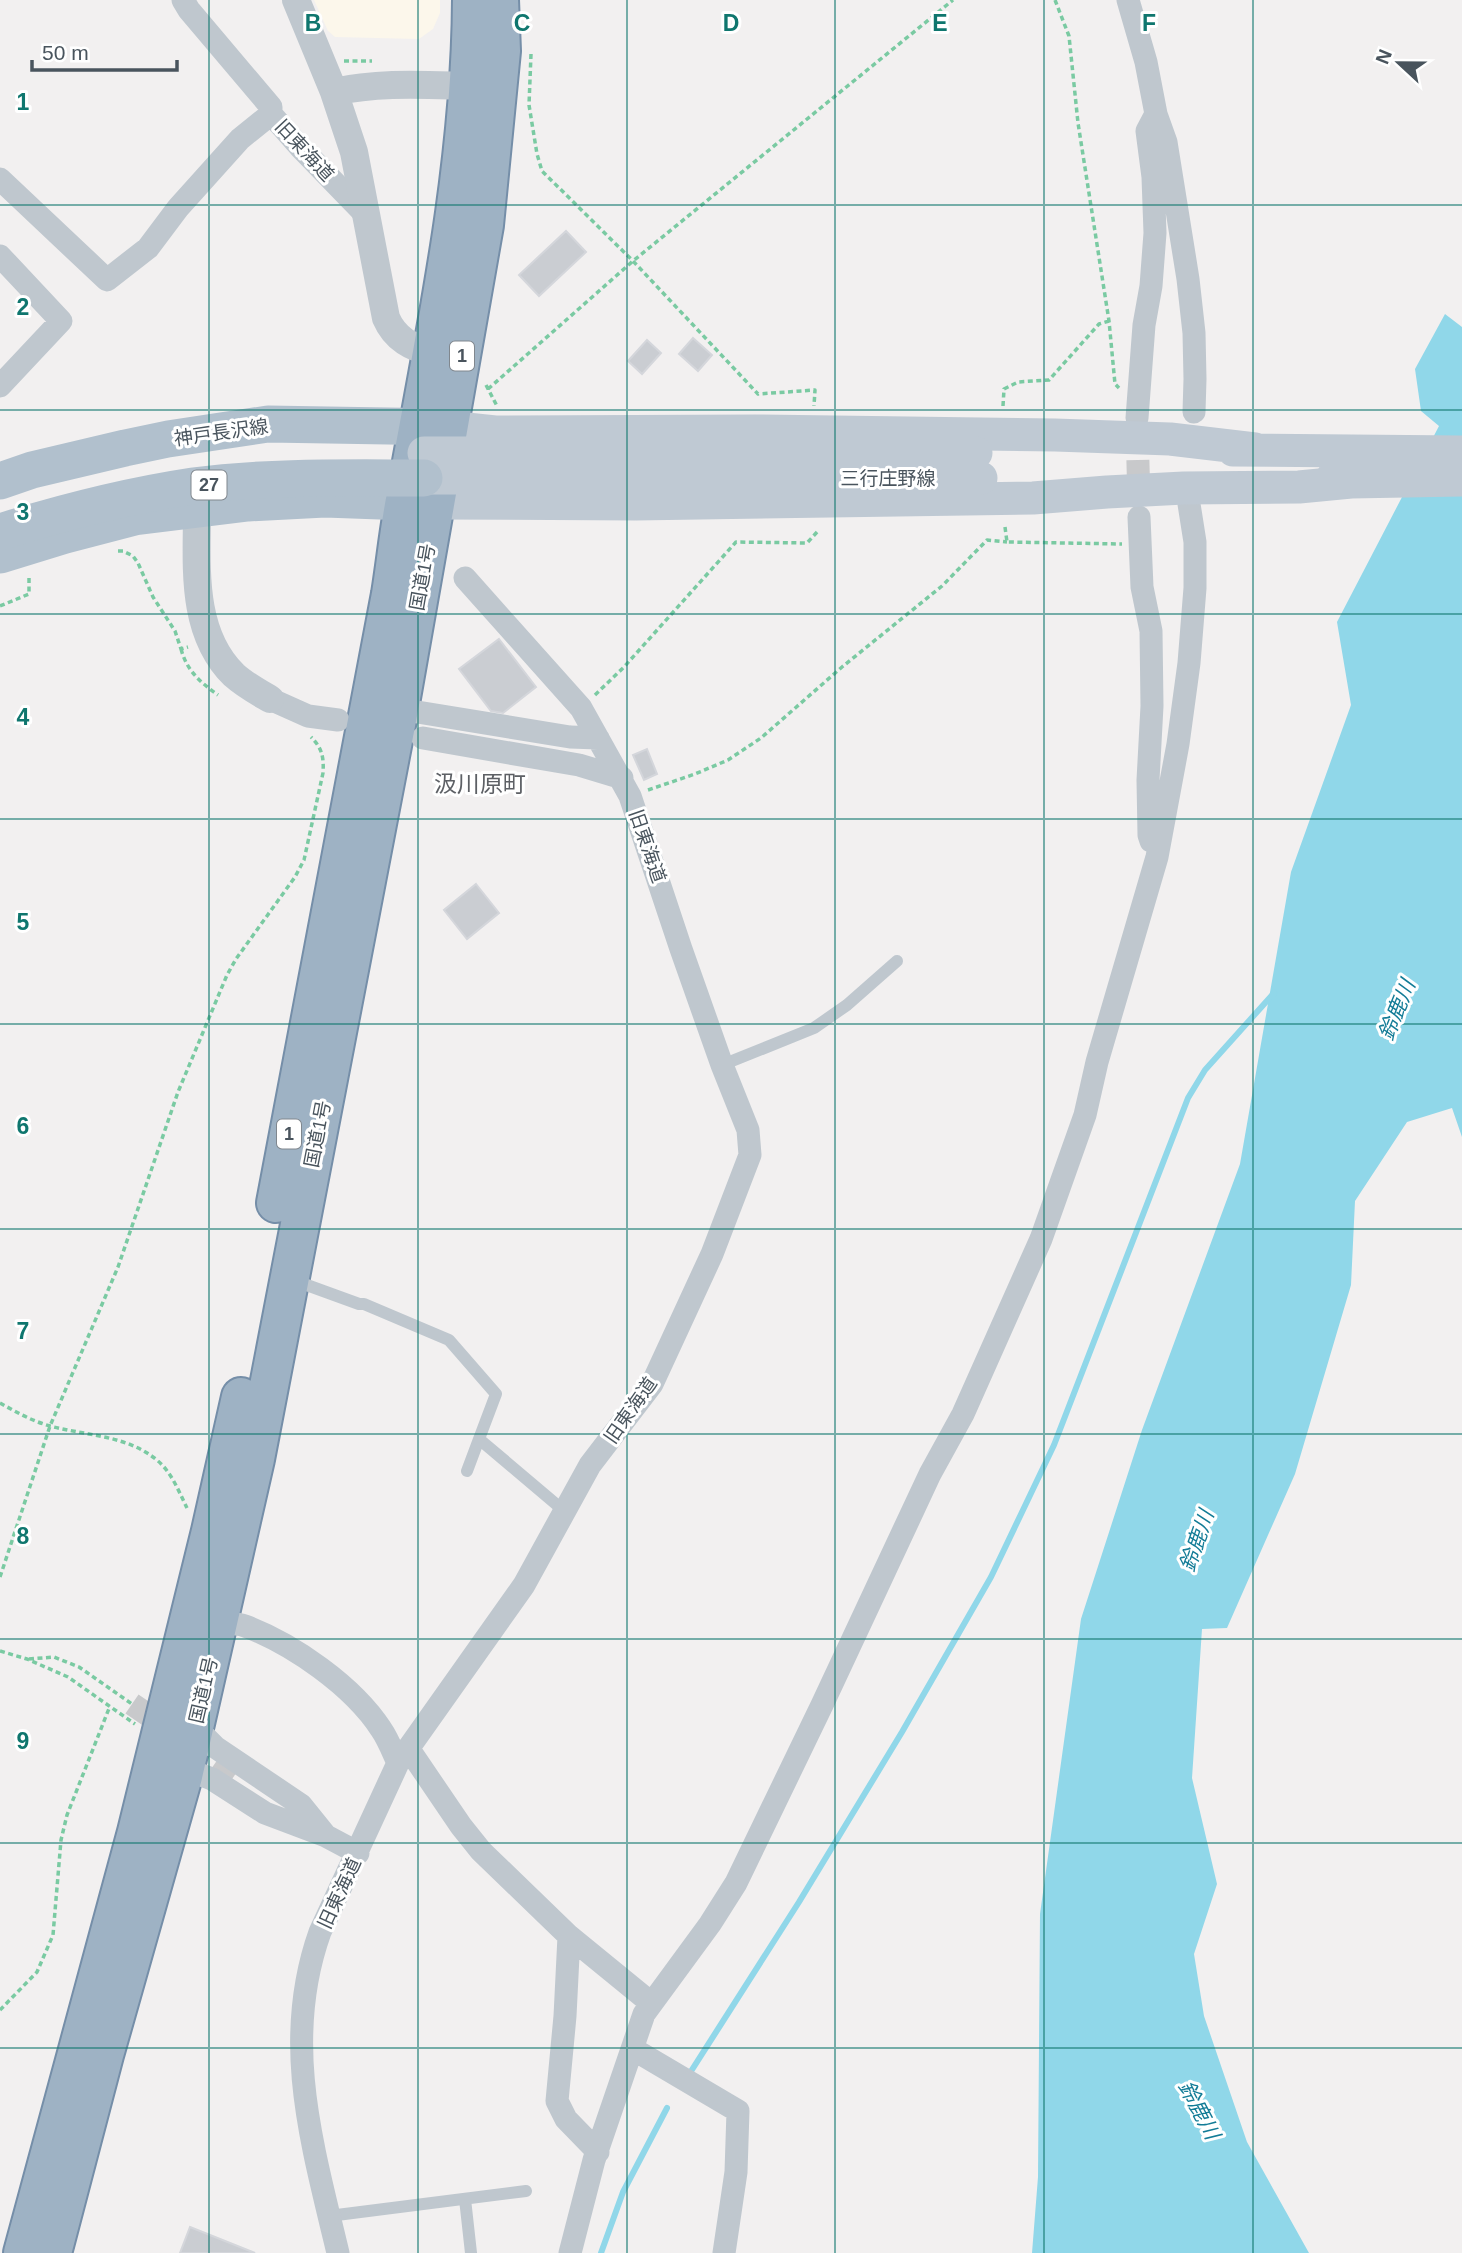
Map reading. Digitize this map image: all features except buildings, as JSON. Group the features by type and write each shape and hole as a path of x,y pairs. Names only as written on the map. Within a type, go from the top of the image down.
{"highway":[{"name":"国道1号","path":"52,2253 183,1776 219,1623 255,1459 399,709 426,465 433,353 464,149 470,86 472,0"},
{"name":"国道1号","path":"23,2253 137,1832 211,1531 245,1375 391,594 426,465 459,376 484,225 501,51 499,0"}],"main road":[{"name":"神戸長沢線","path":"0,481 32,470 125,448 268,424 426,465"},
{"name":"三行庄野線","path":"426,465 507,432 757,431 1068,436 1170,439 1255,449"},
{"name":"三行庄野線","path":"426,465 979,465 1255,449 1462,452"},
{"name":"神戸長沢線","path":"0,505 123,473 198,461 266,455 426,465"},
{"name":"三行庄野線","path":"426,465 636,504 1033,498 1181,488 1287,475 1351,482 1462,480"},
{"name":"27","path":"10,564 65,535 134,517 248,503 326,499 426,465"},
{"name":"27","path":"0,532 136,495 196,486 426,465"},
{"name":"三行庄野線","path":"979,465 1181,488"}],"street":[{"name":"旧東海道","path":"183,0 271,107 271,114 365,214"},
{"path":"296,0 334,92 354,152 386,318 402,340 416,349 433,353"},
{"path":"1128,0 1146,62 1156,114 1166,142 1188,279 1194,333 1194,412"},
{"path":"334,92 401,84 470,86"},
{"path":"0,179 107,280 148,248 178,208 240,139 271,114"},
{"path":"1137,409 1155,233 1153,177 1147,131 1156,114"},
{"path":"0,256 61,321 0,386"},
{"path":"570,2253 594,2160 644,2014 710,1924 736,1883 930,1474 963,1413 1041,1238 1085,1115 1097,1062 1157,857 1178,744 1189,663 1195,565 1195,542 1181,488"},
{"path":"197,509 197,587 203,620 223,662 235,675 270,699 307,716 338,720"},
{"path":"1139,517 1142,587 1151,631 1149,835 1157,857"},
{"name":"旧東海道","path":"338,2253 306,2108 300,2034 310,1959 320,1932 403,1755 524,1585 590,1465 652,1384 712,1254 750,1155 748,1130 722,1065 626,787 581,708 465,578"},
{"path":"399,709 570,737 598,738"},
{"path":"423,738 579,765 626,787"},
{"path":"219,1623 243,1625 273,1639 310,1661 346,1688 481,1851 569,1936 651,2003"},
{"path":"195,1723 215,1747 301,1805 326,1836"},
{"path":"183,1776 196,1773 212,1779 265,1813 326,1836"},
{"path":"242,1780 326,1836 358,1853"},
{"path":"569,1936 557,2101 566,2119 598,2152"},
{"path":"633,2049 738,2110 736,2172 724,2253"}],"lane":[{"path":"722,1065 814,1028 860,994 897,961"},
{"path":"288,1281 364,1304 449,1340 496,1394 467,1471"},
{"path":"479,1439 563,1510"},
{"path":"329,2216 526,2191"},
{"path":"465,2199 471,2253"}],"path":[{"path":"487,390 634,261 953,0"},
{"path":"1055,0 1069,36 1078,123 1109,321 1115,384 1137,409"},
{"path":"531,61 529,105 542,171 634,261 758,394 815,390 814,406"},
{"path":"1003,406 1004,389 1018,382 1049,380 1099,324 1109,321"},
{"path":"485,378 487,390 500,413"},
{"path":"1005,527 1007,542"},
{"path":"581,708 624,667 736,542 807,543 818,531"},
{"path":"626,787 695,774 728,760 761,738 842,667 942,586 987,540 1140,545"},
{"path":"111,551 123,551 133,556 153,597 175,631 184,662 193,676 223,698"},
{"path":"0,606 29,594 29,571 10,564"},
{"path":"181,649 211,640"},
{"path":"0,1577 50,1426 118,1267 165,1125 227,975 304,860 324,759 320,746 310,737"},
{"path":"0,1403 27,1418 50,1426 110,1438 140,1449 159,1462 175,1483 190,1513 211,1531"},
{"path":"0,1651 27,1659 68,1677 159,1741"},
{"path":"27,1659 54,1657 79,1667 132,1704"},
{"path":"0,2010 37,1972 53,1935 61,1840 110,1706"}],"shaded area":[{"path":"314,0 440,0 440,13 433,29 419,39 335,37 328,31"}],"water":[{"name":"鈴鹿川","path":"1445,314 1462,327 1462,1137 1452,1108 1407,1122 1355,1201 1351,1285 1295,1474 1227,1628 1202,1629 1192,1778 1217,1884 1194,1954 1204,2016 1247,2142 1309,2253 1032,2253 1038,2177 1040,1914 1081,1619 1142,1430 1240,1164 1291,872 1351,705 1337,622 1439,426 1421,411 1415,369"}],"waterway":[{"path":"688,2076 799,1902 902,1732 991,1577 1054,1445 1188,1098 1205,1070 1274,993"},
{"path":"601,2253 623,2192 667,2108"}],"tunnel":[{"path":"1137,426 1139,503"},
{"path":"132,1704 242,1780"}],"district":[{"name":"汲川原町","path":"480,784"}]}
